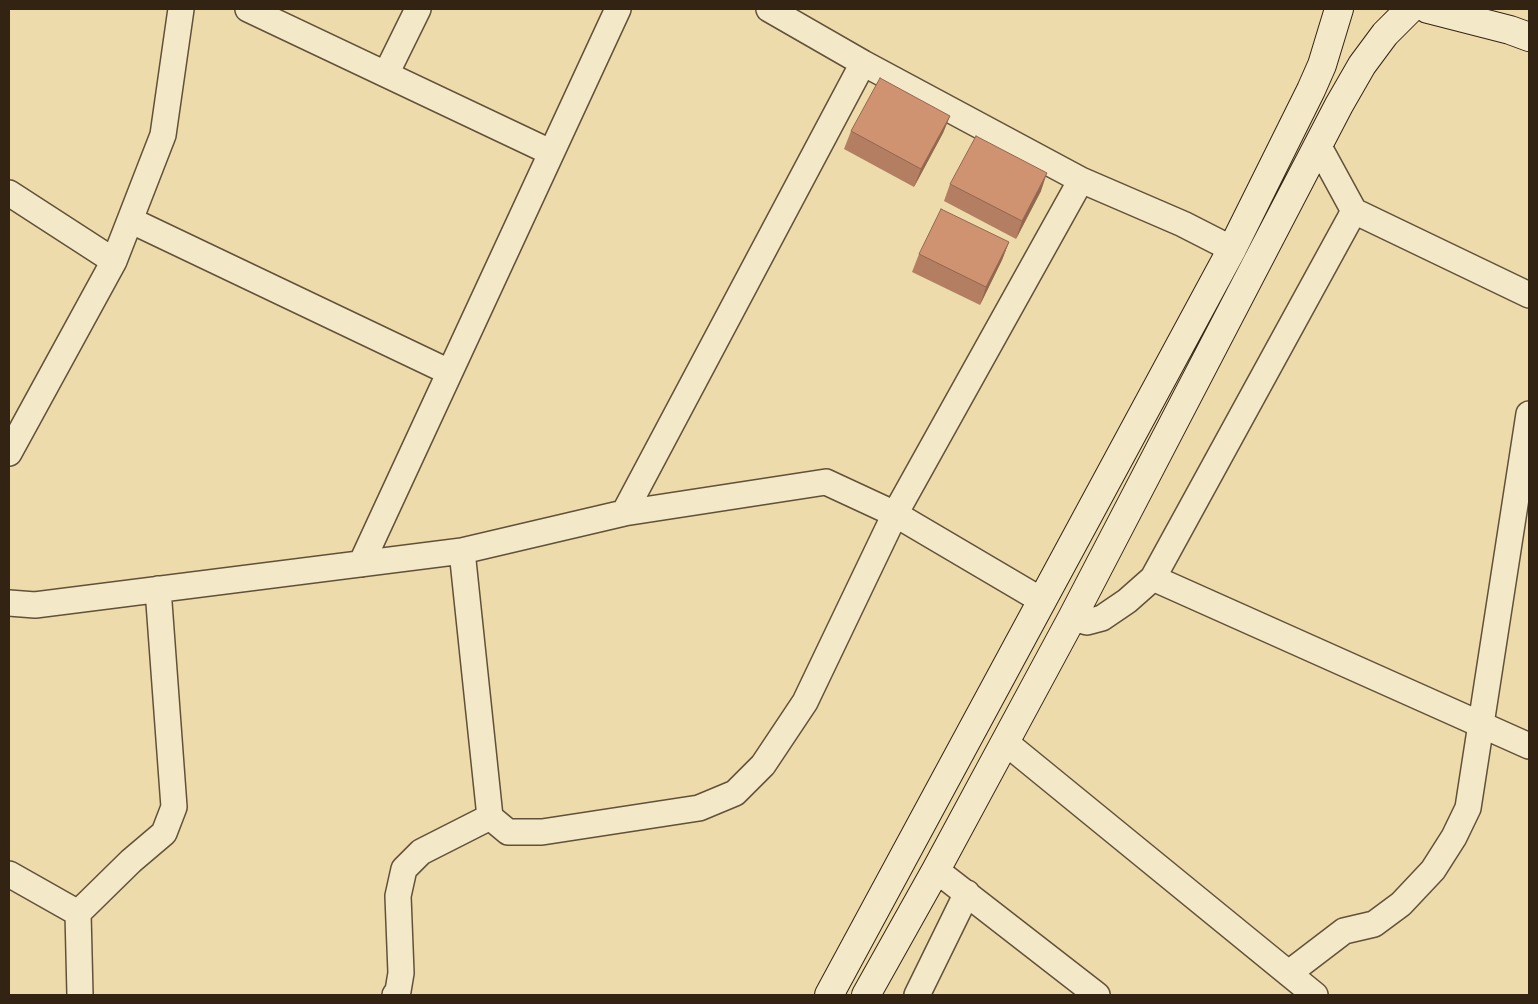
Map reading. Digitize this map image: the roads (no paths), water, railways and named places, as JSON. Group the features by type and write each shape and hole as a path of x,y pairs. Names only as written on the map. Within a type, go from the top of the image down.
{"main road":[{"path":"828,995 1232,249 1311,90 1322,65 1339,9"},
{"path":"866,995 936,870 1073,615 1318,145 1362,65 1385,34 1410,9"},
{"path":"1428,9 1510,30 1529,37"},
{"path":"1057,580 1070,582 1076,586 1073,615 1060,632 1046,631 1036,619 1042,598 1057,580"}],"street":[{"path":"9,454 114,261 163,136 181,9"},
{"path":"248,9 550,152"},
{"path":"386,74 418,9"},
{"path":"360,564 618,9"},
{"path":"769,9 863,63 1081,180 1184,224 1232,249"},
{"path":"624,513 863,63"},
{"path":"1318,145 1354,211 1529,295"},
{"path":"462,551 490,817 508,832 542,832 699,808 735,793 763,766 805,702 895,514 1081,180"},
{"path":"9,193 114,261"},
{"path":"1073,615 1088,622 1102,618 1127,601 1154,578 1354,211"},
{"path":"130,220 449,372"},
{"path":"1288,973 1344,931 1374,924 1401,904 1433,870 1454,837 1468,808 1529,414"},
{"path":"9,603 35,606 462,551 624,513 826,482 895,514 1042,598"},
{"path":"1154,578 1529,746"},
{"path":"80,995 78,913 131,861 164,833 174,807 158,589"},
{"path":"1005,742 1315,995"},
{"path":"395,995 398,991 401,973 398,896 404,869 421,852 490,817"},
{"path":"936,870 1097,995"},
{"path":"9,874 78,913"},
{"path":"917,995 967,893"}]}
